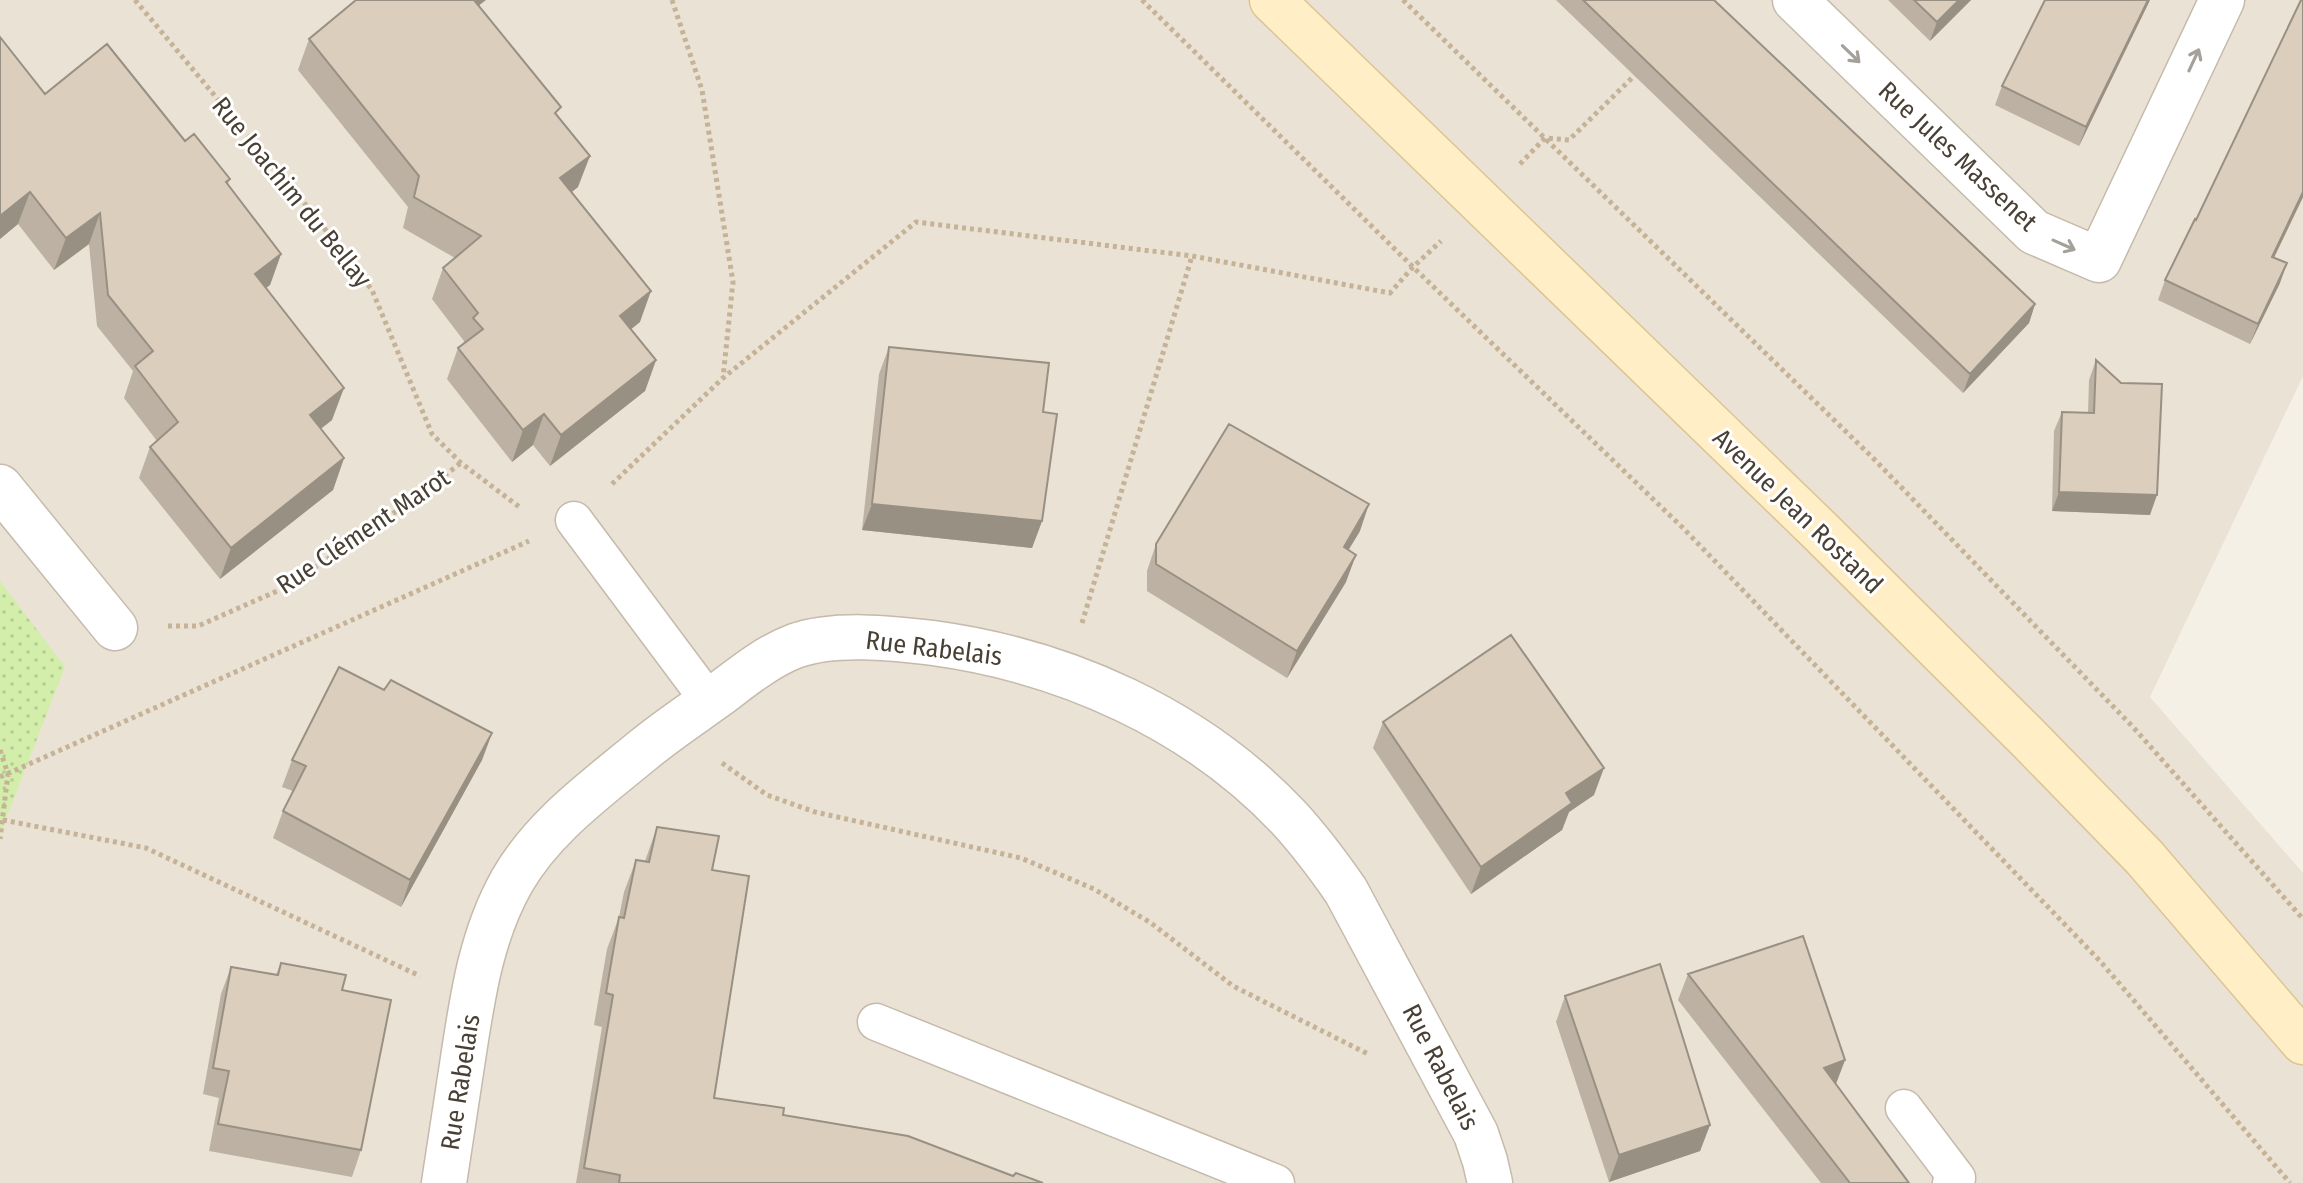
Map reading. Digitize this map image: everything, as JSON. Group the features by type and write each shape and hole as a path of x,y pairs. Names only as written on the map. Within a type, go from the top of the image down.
{"street":[{"name":"Avenue Jean Rostand","path":"1272,0 1820,531 2090,801 2202,922 2303,1042"},
{"name":"Rue Jules Massenet","path":"1795,0 2034,232 2099,260 2222,0"},
{"path":"0,487 115,628"},
{"name":"Rue Rabelais","path":"444,1183 481,955 494,917 512,880 534,848 556,823 672,727 773,657 795,646 829,640 874,638 965,647 1066,675 1168,721 1252,784 1288,817 1346,891 1459,1099 1476,1134 1490,1183"}],"lane":[{"path":"574,520 709,701"},
{"path":"876,1022 1276,1183"},
{"path":"1904,1108 1957,1178 1951,1183"}],"path":[{"name":"Rue Joachim du Bellay","path":"135,0 310,210 372,290 432,434 461,463 519,508 574,520"},
{"path":"672,0 702,90 733,282 723,378"},
{"path":"1142,0 1684,529 2078,938 2290,1183"},
{"path":"1403,0 1871,456 2133,727 2303,919"},
{"path":"1545,138 1569,140 1646,65"},
{"path":"0,777 574,520 723,378 916,222 1192,256 1390,293 1545,138"},
{"path":"1066,675 1192,256"},
{"name":"Rue Clément Marot","path":"115,628 198,626 284,588 371,530 461,463"},
{"path":"672,727 767,795 815,812 1021,858 1094,889 1151,923 1233,986 1374,1057"},
{"path":"0,750 8,774 0,839"},
{"path":"3,820 146,848 472,1001"}],"shaded area":[{"path":"0,0 2303,0 2303,376 2150,697 2303,873 2303,1183 0,1183"}],"green space":[{"path":"0,581 65,667 0,834"}],"building":[{"path":"356,0 474,0 561,107 555,113 590,156 560,178 651,291 620,316 656,360 561,435 544,414 523,430 458,348 483,329 473,318 478,313 443,268 481,236 414,197 419,176 309,39"},
{"path":"1583,0 1714,0 2035,304 1970,374"},
{"path":"1914,0 1959,0 1937,22"},
{"path":"2045,0 2148,0 2086,127 2002,86"},
{"path":"2301,0 2303,192 2272,257 2287,263 2258,324 2165,280"},
{"path":"0,37 45,94 107,44 185,141 194,134 230,179 226,182 281,254 255,274 344,388 310,415 344,458 231,548 150,447 178,422 135,366 153,351 108,295 100,213 66,238 30,192 0,216"},
{"path":"889,347 1049,363 1043,412 1057,414 1042,521 872,504"},
{"path":"2096,360 2121,383 2162,384 2157,495 2059,492 2062,412 2094,413"},
{"path":"1229,424 1369,504 1344,547 1356,555 1297,651 1156,564 1156,544"},
{"path":"1511,635 1604,768 1566,793 1572,803 1481,867 1383,722"},
{"path":"339,667 384,690 391,680 492,733 410,880 283,811 306,766 292,760"},
{"path":"657,827 719,836 712,870 749,876 714,1098 784,1108 783,1115 908,1136 1013,1176 1016,1173 1043,1183 619,1183 620,1175 584,1168 613,995 606,993 619,917 624,918 636,860 649,862"},
{"path":"1803,936 1845,1060 1824,1068 1909,1183 1850,1183 1688,974"},
{"path":"281,963 346,975 342,990 391,1000 361,1150 218,1124 229,1071 213,1068 231,967 278,975"},
{"path":"1660,964 1710,1125 1619,1155 1565,996"}]}
